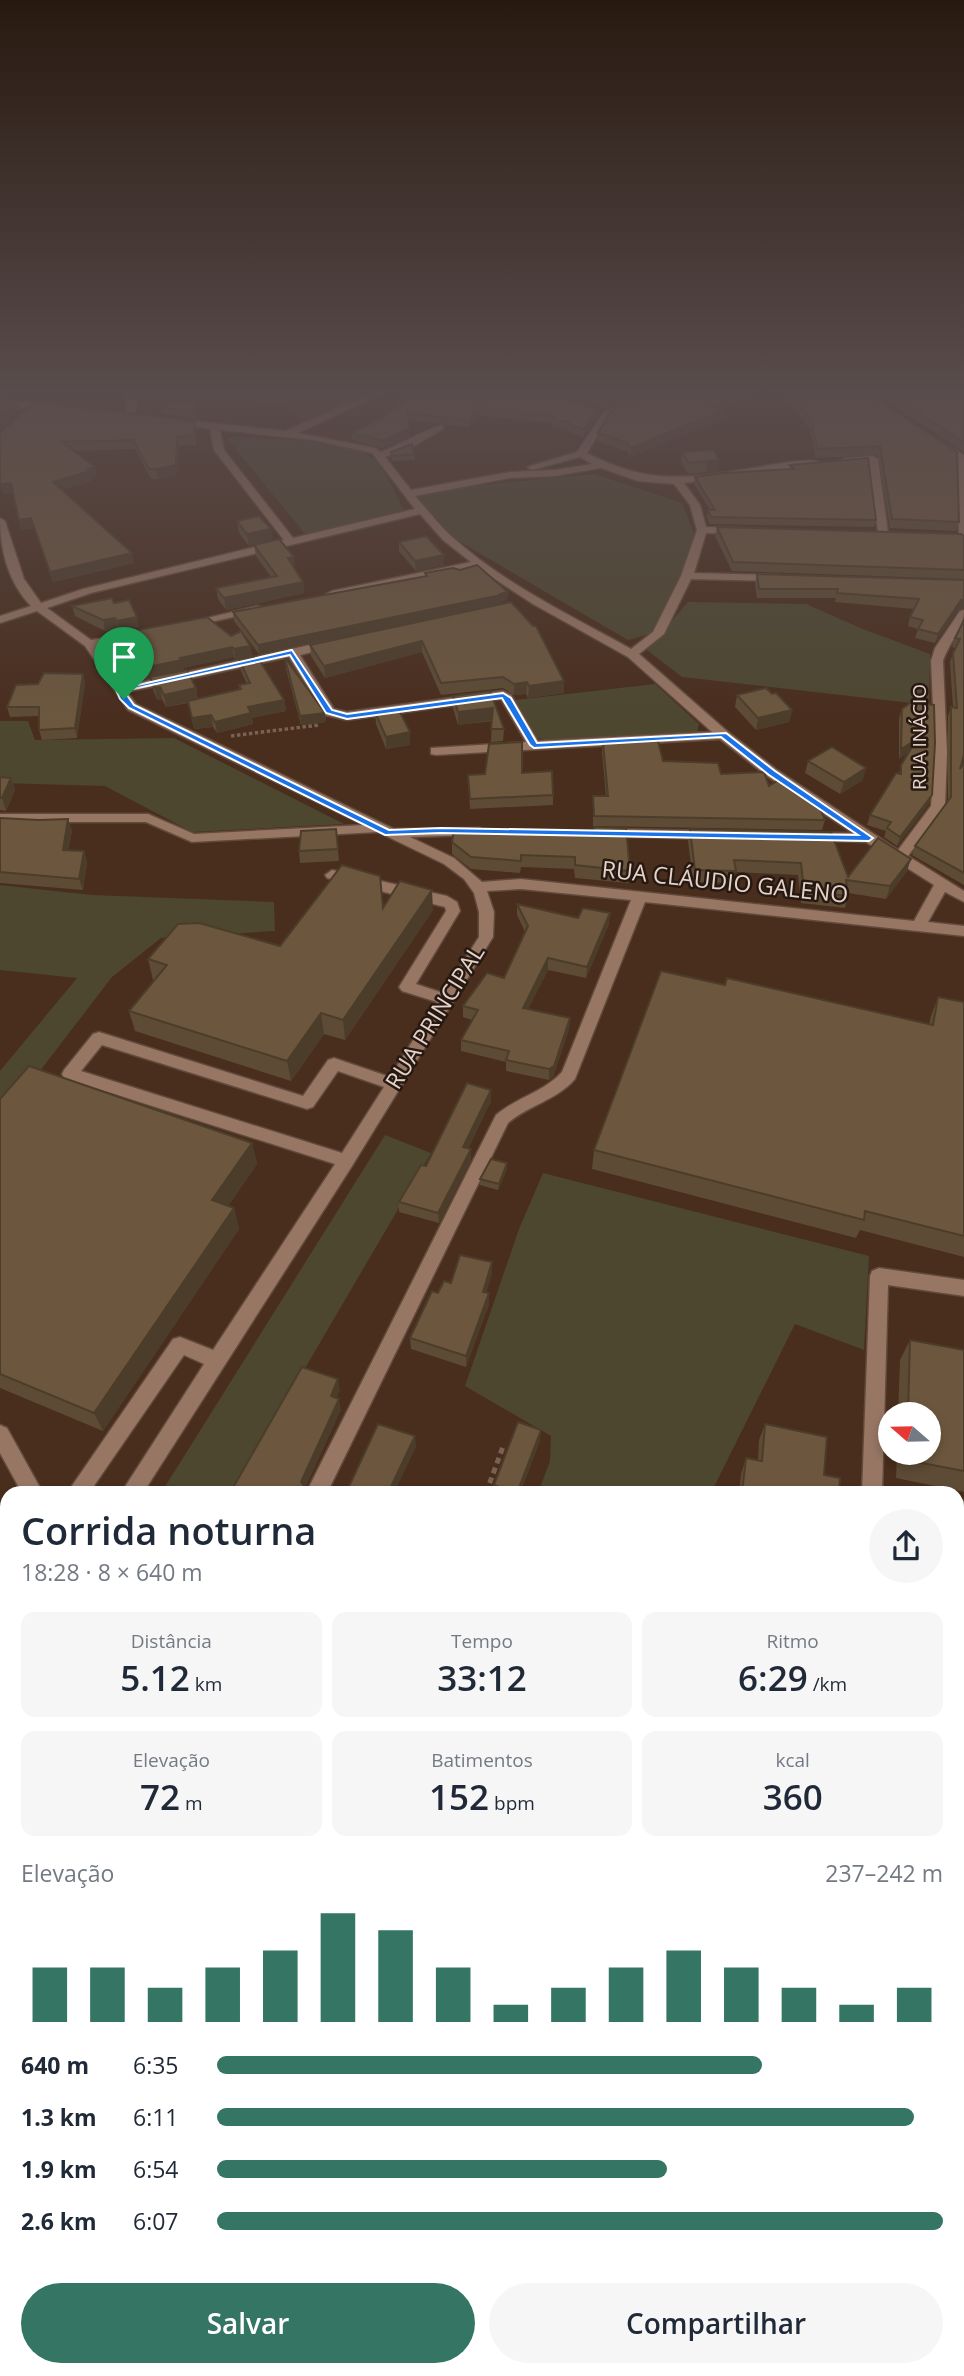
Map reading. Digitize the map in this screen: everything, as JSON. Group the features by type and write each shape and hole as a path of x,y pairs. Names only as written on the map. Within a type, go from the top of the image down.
{"street":[{"path":"260,503 291,542"},
{"path":"416,503 447,538 480,564 537,602 632,654 723,735 772,773 964,897"},
{"path":"632,654 658,634 687,576 702,530 693,503"},
{"path":"879,503 883,533"},
{"path":"950,536 964,539 964,503"},
{"path":"0,620 113,584 422,510"},
{"path":"0,521 19,583 39,608 89,644 124,699 132,706 449,862 480,887"},
{"path":"702,530 757,531"},
{"path":"869,533 896,533"},
{"path":"323,596 480,564"},
{"path":"687,576 784,579"},
{"path":"523,604 537,602"},
{"path":"180,625 271,607"},
{"name":"RUA INÁCIO","path":"901,856 938,806 941,753 937,661 941,649 964,612"},
{"path":"89,644 154,631"},
{"path":"120,690 346,641"},
{"path":"292,652 329,712 347,716 503,695 534,745"},
{"path":"436,751 723,735"},
{"path":"0,818 148,818 192,838 383,831 496,831"},
{"path":"593,833 731,836"},
{"path":"800,837 869,838"},
{"path":"332,875 447,901 452,905 453,911 407,987 446,999"},
{"name":"RUA CLÁUDIO GALENO","path":"480,887 521,884 964,931"},
{"path":"919,926 942,884"},
{"name":"RUA PRINCIPAL","path":"136,1486 346,1161 486,937 487,907 480,887"},
{"path":"319,1486 502,1119 512,1109 551,1093 561,1086 569,1075 640,897"},
{"path":"346,1161 70,1074 99,1038 307,1103 334,1064 393,1084"},
{"path":"873,1486 879,1276 964,1288"},
{"path":"82,1486 180,1345 218,1361"},
{"path":"0,1434 29,1486"}],"path":[{"path":"202,741 318,725 347,716"},
{"path":"489,1486 504,1444"}],"shaded area":[{"path":"280,503 400,503 404,510 306,535"},
{"path":"422,503 682,503 694,533 682,581 650,634 628,640 455,539"},
{"path":"688,602 806,604 930,654 929,705 682,677 647,650"},
{"path":"655,684 699,724 697,733 550,740 538,738 515,700"},
{"path":"0,721 28,721 35,740 174,738 344,824 192,832 105,786 0,783"},
{"path":"0,885 92,895 274,902 275,931 161,938 112,977 0,1123 0,1071 77,978 0,970"},
{"path":"385,1135 431,1153 236,1486 165,1486"},
{"path":"543,1173 869,1256 864,1350 795,1324 714,1486 541,1486 550,1461 551,1436 465,1386 519,1229"}],"building":[{"path":"15,503 76,503 132,553 50,572 31,518 19,520"},
{"path":"711,503 874,503 876,520 711,517 708,510 715,510"},
{"path":"889,503 958,503 959,522 892,519"},
{"path":"259,516 271,529 247,534 237,521"},
{"path":"717,527 961,534 964,536 964,570 733,562"},
{"path":"426,536 444,555 415,561 399,542"},
{"path":"279,539 294,557 288,558 303,582 224,598 216,588 277,576 254,545"},
{"path":"477,565 508,592 258,645 233,612 427,576 425,573 453,568 460,570"},
{"path":"757,574 964,580 964,600 961,600 938,634 918,629 923,620 910,617 919,599 837,593 838,589 759,589"},
{"path":"112,598 114,603 129,600 137,617 117,621 115,618 103,620 72,606"},
{"path":"511,602 536,626 564,681 529,686 527,682 514,684 503,677 441,683 422,641 324,666 310,645"},
{"path":"207,617 231,636 241,631 250,646 234,649 232,647 138,669 122,633"},
{"path":"964,620 964,755 960,769 964,763 964,873 915,846 951,797 951,707 957,708 953,653 960,639 955,638"},
{"path":"257,656 284,700 248,707 251,713 215,722 211,715 192,718 188,701 241,689 239,685 250,683 239,659"},
{"path":"286,659 325,713 300,716"},
{"path":"187,670 196,688 164,695 160,687 155,688 150,677"},
{"path":"44,673 83,674 75,728 39,730 39,707 7,707 16,685 38,684"},
{"path":"766,688 772,694 776,693 792,710 758,718 737,695"},
{"path":"490,691 504,729 491,729 493,708 458,712 453,696"},
{"path":"912,702 934,705 932,795 900,837 887,828 891,822 870,815 896,773 901,774 901,765 917,739 901,749 902,709"},
{"path":"398,708 410,732 386,737 375,712"},
{"path":"658,741 663,761 718,763 721,774 764,772 769,786 782,778 817,801 825,820 594,816 593,796 608,796 603,743"},
{"path":"522,742 522,773 552,771 553,795 470,799 468,775 485,774 489,744"},
{"path":"832,747 866,768 844,782 808,761"},
{"path":"0,777 11,778 2,798 0,798"},
{"path":"0,818 68,819 63,850 84,851 79,879 0,872"},
{"path":"594,827 626,828 630,871 575,865 575,857 521,855 521,861 471,857 452,842 454,829 594,832"},
{"path":"336,829 338,849 299,851 301,831"},
{"path":"690,829 831,832 848,877 878,838 911,859 890,886 846,880 848,896 804,891 801,863 734,860 736,871 695,870"},
{"path":"342,865 380,876 383,908 400,881 432,890 343,1020 321,1013 287,1061 129,1011 167,965 148,959 178,924 199,923 280,946"},
{"path":"517,904 578,918 583,908 610,913 587,967 548,958 523,1008 570,1018 554,1066 549,1069 506,1060 509,1051 461,1040 478,1010 463,1006 487,973 504,978 528,926"},
{"path":"661,971 725,985 727,978 933,1025 938,997 964,1002 964,1236 865,1211 864,1220 594,1150"},
{"path":"29,1066 252,1143 212,1200 234,1208 94,1413 0,1374 0,1099"},
{"path":"467,1083 491,1090 463,1147 471,1149 438,1213 399,1202 421,1165 426,1166"},
{"path":"491,1159 507,1163 499,1184 480,1179"},
{"path":"460,1255 492,1262 483,1292 489,1293 466,1356 410,1338 432,1291 438,1293 444,1281 451,1283"},
{"path":"910,1340 964,1350 964,1471 932,1465 942,1465 942,1402 908,1402"},
{"path":"302,1367 338,1379 331,1396 339,1399 301,1482 304,1486 234,1486"},
{"path":"518,1422 541,1430 520,1486 494,1485"},
{"path":"378,1424 415,1436 391,1486 349,1486"},
{"path":"765,1424 827,1437 824,1475 840,1478 839,1486 743,1486 746,1458 762,1461"}],"route":[{"path":"292,652 329,712 347,716 503,695 534,745 723,735 772,773 869,838 441,830 388,833 132,706 124,699 120,690 292,652"}]}
